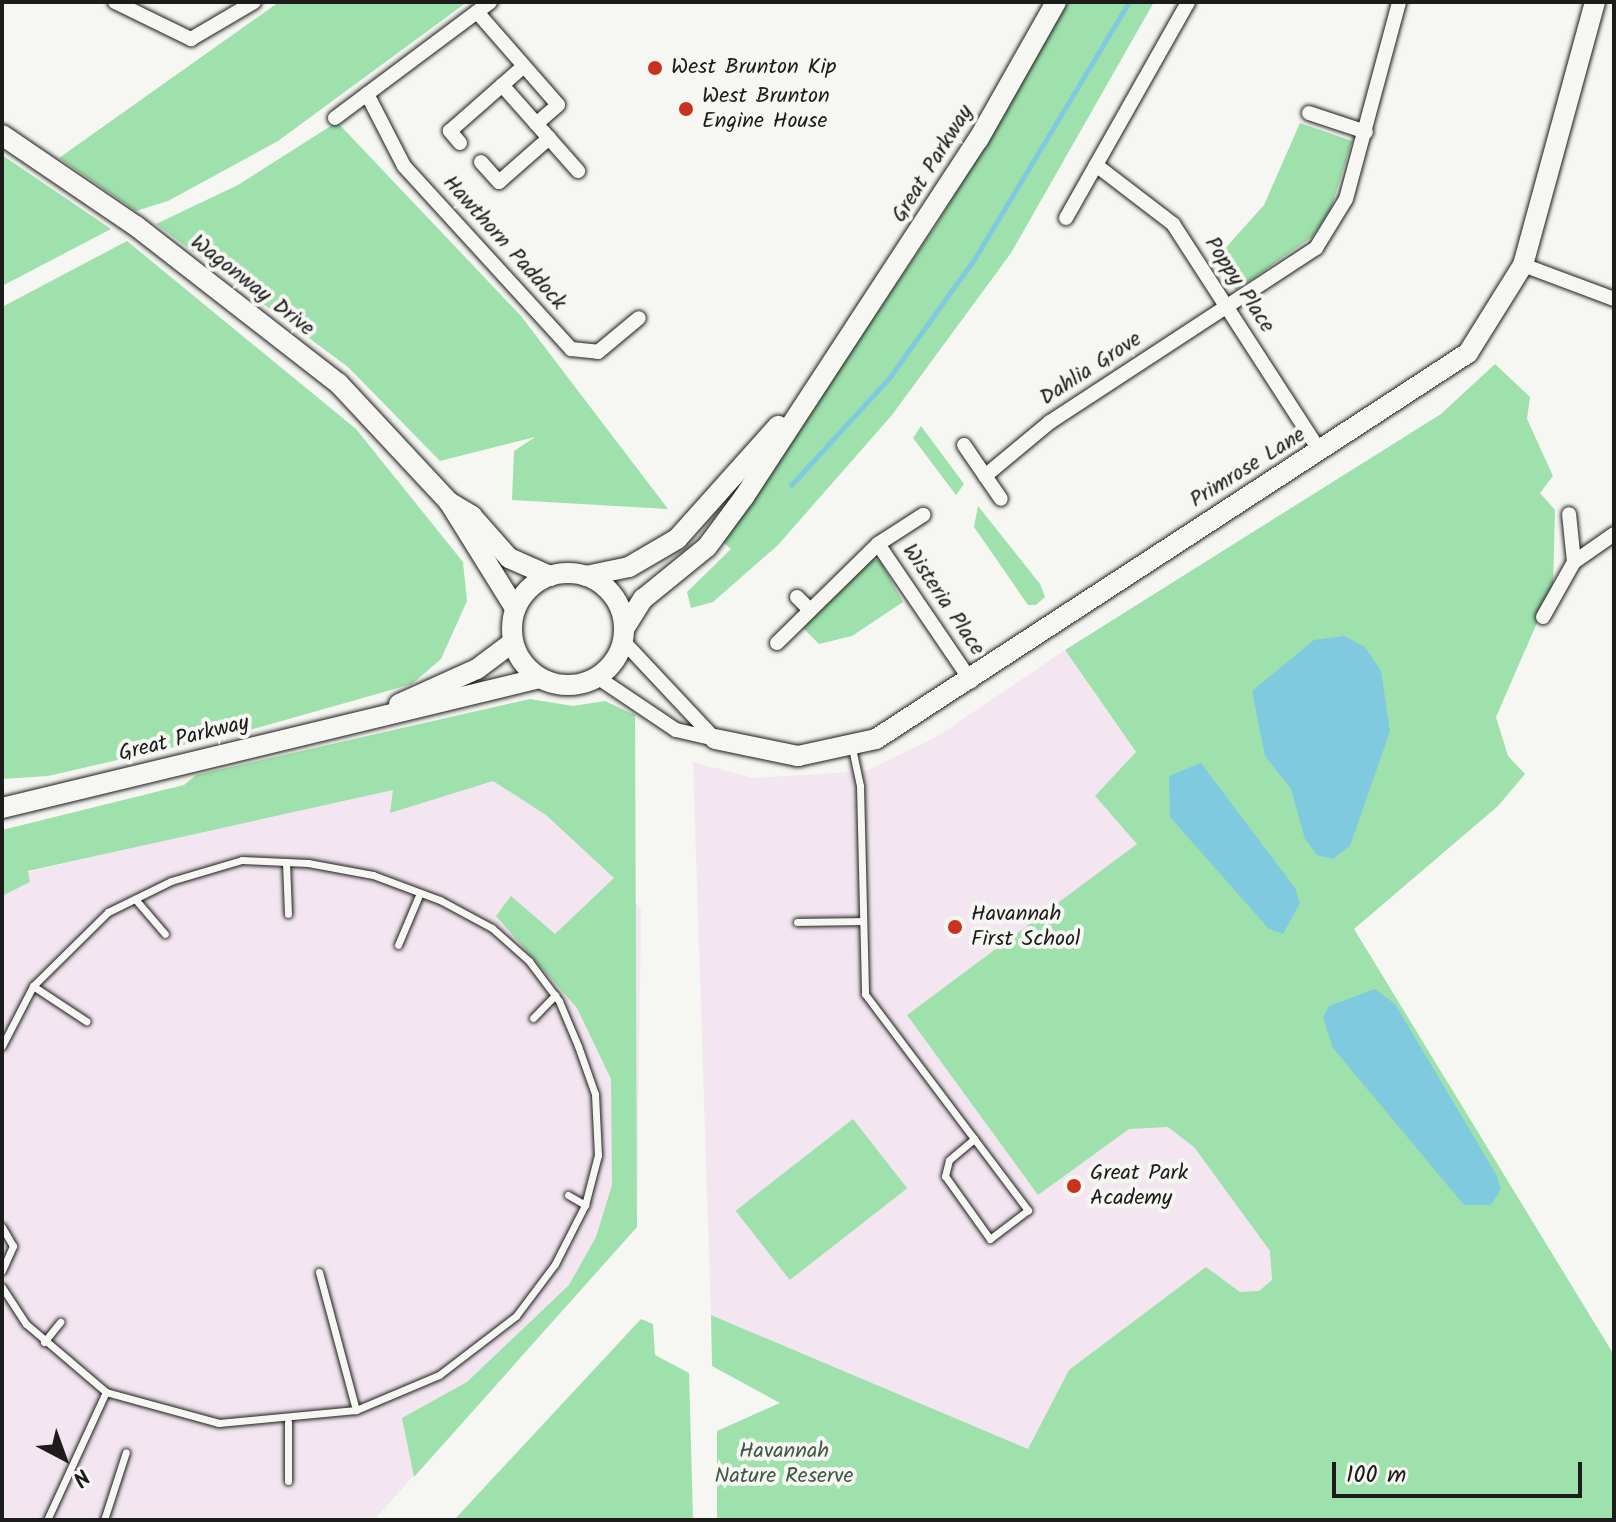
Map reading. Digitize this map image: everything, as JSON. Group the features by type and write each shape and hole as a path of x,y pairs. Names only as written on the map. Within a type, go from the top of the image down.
{"street":[{"path":"115,2 191,39 254,2"},
{"path":"335,118 490,2"},
{"name":"Great Parkway","path":"2,808 377,714 540,678 563,685 597,677 643,599 707,547 844,347 978,140 1056,2"},
{"path":"1066,218 1188,2"},
{"name":"Dahlia Grove","path":"985,476 1050,422 1228,307 1328,233 1366,132 1399,2"},
{"name":"Primrose Lane","path":"597,677 676,730 798,756 852,748 971,681 1033,633 1468,353 1523,265 1595,2"},
{"path":"477,12 558,105 536,124"},
{"path":"460,143 450,131 524,66"},
{"path":"502,85 578,171"},
{"name":"Hawthorn Paddock","path":"367,94 404,166 571,349 598,352 639,318"},
{"path":"1309,113 1366,132"},
{"name":"Wagonway Drive","path":"2,135 136,226 338,383 449,502 515,608"},
{"path":"481,162 499,182 549,138"},
{"name":"Poppy Place","path":"1096,165 1173,224 1320,451"},
{"path":"1523,265 1614,299"},
{"name":"Great Parkway","path":"550,576 586,576 629,567 677,539 844,347"},
{"path":"964,445 1001,499"},
{"name":"Wagonway Drive","path":"449,502 472,516 509,558 550,576"},
{"path":"1569,514 1574,562"},
{"name":"Wisteria Place","path":"777,643 878,544 923,515"},
{"path":"1543,617 1574,562 1614,534"},
{"name":"Wisteria Place","path":"878,544 971,681"},
{"path":"540,678 513,642 515,608 550,576"},
{"path":"586,576 614,597 623,635 715,739"},
{"path":"797,597 810,610"},
{"name":"Great Parkway","path":"377,714 477,669 513,642"}],"lane":[{"path":"852,748 865,994 1028,1210 990,1239 945,1176 949,1160 974,1139"},
{"path":"2,1046 33,986 64,950 135,899 242,860 286,862 373,875 420,893 492,928 555,995 595,1094 598,1155 585,1205 555,1264 516,1316 439,1375 356,1410 288,1422 219,1423 106,1392 44,1342 2,1287"},
{"path":"286,862 288,914"},
{"path":"398,945 420,893"},
{"path":"135,899 165,934"},
{"path":"797,922 863,921"},
{"path":"33,986 86,1021"},
{"path":"533,1018 555,995"},
{"path":"568,1195 585,1205"},
{"path":"2,1227 13,1246 2,1271"},
{"path":"319,1272 356,1410"},
{"path":"44,1342 60,1322"},
{"path":"47,1520 106,1392"},
{"path":"288,1422 288,1481"},
{"path":"104,1520 126,1452"}],"shaded area":[{"name":"Great Park Academy","path":"1065,650 1136,753 1095,796 1476,1227 1061,1463 711,1315 693,762 753,778 866,771 938,736"},
{"path":"539,754 641,910 637,1227 374,1520 2,1520 2,885 28,872"}],"green space":[{"path":"279,2 467,2 278,141 168,201 136,211 59,158"},
{"path":"1068,2 1154,2 1011,253 892,415 778,545 713,602 691,608 687,592 731,549 722,541 937,224"},
{"path":"337,122 521,316 668,509 512,500 514,451 535,437 440,461 348,367 156,224 238,185"},
{"path":"1300,123 1352,141 1331,209 1312,237 1236,290 1213,262 1264,205"},
{"path":"2,155 111,229 2,286"},
{"path":"127,241 356,429 463,562 467,601 441,659 412,684 257,728 48,776 2,779 2,307"},
{"name":"Havannah Nature Reserve","path":"1495,364 1530,397 1527,419 1553,476 1540,493 1555,510 1553,586 1496,717 1508,756 1525,774 1498,806 1354,929 1614,1355 1614,1520 717,1520 717,1431 780,1403 712,1366 711,1315 1028,1449 1069,1370 1206,1267 1240,1292 1259,1291 1272,1280 1270,1251 1194,1147 1168,1127 1129,1129 1038,1195 907,1015 1137,844 1095,796 1136,752 1065,650 1441,414"},
{"path":"921,426 964,484 956,495 913,438"},
{"path":"978,506 1040,584 1045,597 1036,605 1028,605 974,527"},
{"path":"871,558 880,561 903,602 852,636 819,644 803,628"},
{"path":"530,699 573,706 605,701 635,715 637,1227 414,1477 402,1418 467,1382 569,1285 596,1237 612,1185 611,1079 577,1008 496,916 511,896 555,934 614,878 546,815 493,781 390,813 393,790 28,871 30,882 2,896 2,830 184,785 196,775"},
{"path":"853,1119 907,1188 790,1280 736,1211"},
{"path":"641,1319 653,1324 655,1355 689,1373 693,1520 454,1520"}],"water":[{"path":"1344,636 1365,647 1381,671 1390,731 1350,846 1333,859 1317,855 1305,839 1291,789 1265,756 1252,691 1314,640"},
{"path":"1201,763 1295,888 1300,903 1283,934 1269,929 1170,817 1169,776"},
{"path":"1375,989 1395,1004 1496,1174 1501,1189 1491,1205 1464,1205 1333,1048 1323,1018 1329,1006"}],"waterway":[{"path":"791,485 889,378 975,258 1129,2"}],"place":[{"name":"West Brunton Kip","path":"655,68"},
{"name":"West Brunton Engine House","path":"686,109"},
{"name":"Havannah First School","path":"955,927"},
{"name":"Great Park Academy","path":"1074,1186"}]}
